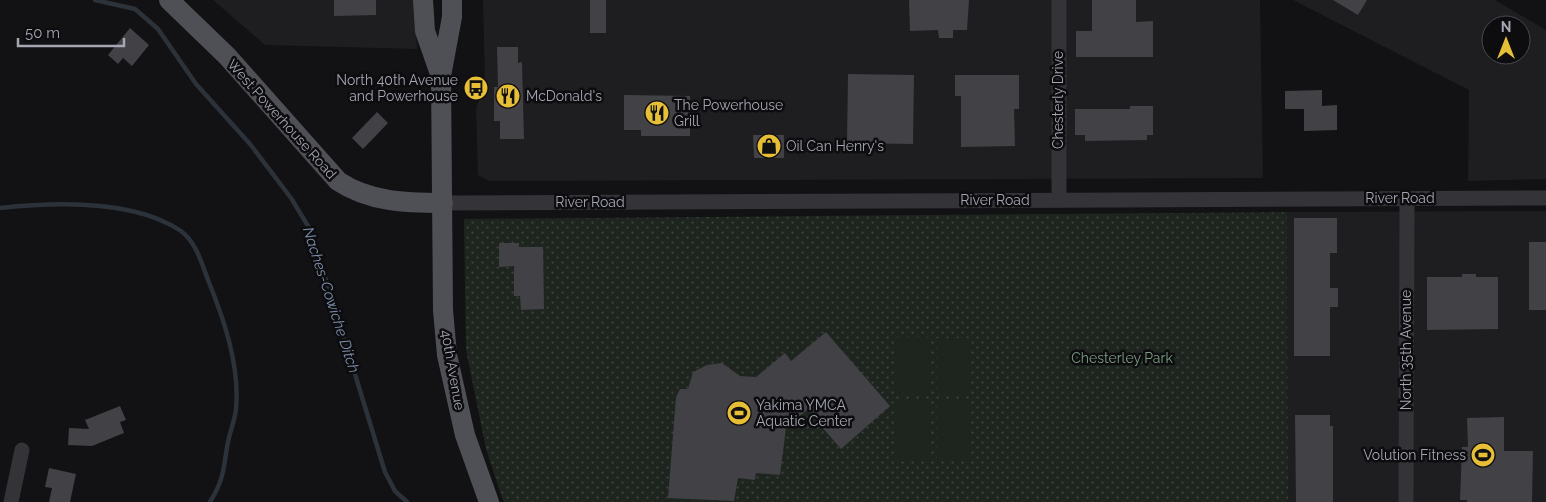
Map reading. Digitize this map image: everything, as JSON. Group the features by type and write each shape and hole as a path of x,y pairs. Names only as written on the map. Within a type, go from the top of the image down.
{"main road":[{"name":"West Powerhouse Road","path":"169,0 227,56 338,181 351,190 374,198 411,203 443,203"},
{"path":"423,0 425,31 440,76"},
{"path":"440,76 452,17 452,0"},
{"name":"40th Avenue","path":"440,76 443,310 447,355 465,435 488,502"}],"street":[{"name":"Chesterly Drive","path":"1059,0 1059,200"},
{"name":"North 35th Avenue","path":"1406,198 1406,502"},
{"name":"River Road","path":"443,203 1546,198"},
{"path":"11,502 22,450"}],"shaded area":[{"path":"213,0 415,0 417,49 265,45"},
{"path":"483,0 1260,0 1263,178 489,181 478,175 476,108 485,84"},
{"path":"1293,0 1495,0 1520,15 1481,15 1481,65 1531,65 1531,21 1546,30 1546,179 1468,181 1469,90"},
{"path":"1546,211 1546,502 1288,502 1287,212"}],"green space":[{"name":"Chesterley Park","path":"1287,212 1288,502 504,502 502,498 486,449 466,350 464,219"},
{"path":"896,337 930,337 930,394 896,393"},
{"path":"937,338 970,338 970,394 937,394"},
{"path":"937,400 971,400 970,459 937,459"},
{"path":"896,401 930,401 929,460 896,460"}],"building":[{"path":"334,0 376,0 376,15 334,16"},
{"path":"590,0 606,0 606,33 590,33"},
{"path":"909,0 969,0 967,30 953,30 953,38 939,38 938,30 910,31"},
{"path":"1092,0 1136,0 1136,22 1153,21 1153,57 1076,57 1076,31 1092,31"},
{"path":"1333,0 1367,0 1358,15"},
{"path":"130,28 149,45 132,66 123,58 118,64 108,55"},
{"name":"McDonald's","path":"497,47 518,47 518,63 522,62 524,139 500,139 500,121 494,121 494,87 498,87"},
{"path":"848,74 914,75 913,144 847,143"},
{"path":"955,75 1019,75 1019,109 1014,109 1015,146 961,147 961,96 955,96"},
{"path":"1322,90 1322,106 1337,105 1337,130 1304,131 1304,109 1285,109 1285,91"},
{"name":"The Powerhouse Grill","path":"624,95 690,96 690,136 641,136 641,130 624,130"},
{"path":"1130,106 1153,106 1153,135 1147,135 1147,140 1085,141 1085,135 1075,135 1075,109 1130,109"},
{"path":"377,112 388,123 363,149 352,138"},
{"name":"Oil Can Henry's","path":"753,135 784,135 784,158 754,158"},
{"path":"1294,218 1337,218 1337,253 1330,253 1330,288 1338,288 1338,307 1330,307 1330,356 1294,356"},
{"path":"1529,242 1546,242 1546,310 1529,310"},
{"path":"499,243 519,243 519,247 543,247 544,309 521,310 520,296 514,296 514,266 499,267"},
{"path":"1462,274 1476,274 1476,277 1498,277 1498,329 1427,330 1427,277 1462,277"},
{"name":"Yakima YMCA Aquatic Center","path":"826,332 890,406 841,449 807,410 786,428 780,475 756,473 755,480 738,478 734,501 668,498 676,397 680,389 688,389 693,372 707,365 722,363 740,376 756,377 785,353 791,361"},
{"path":"120,406 126,420 120,422 124,433 92,446 68,445 69,428 89,429 85,420"},
{"path":"1295,415 1330,415 1330,426 1333,426 1333,502 1296,502"},
{"name":"Volution Fitness","path":"1504,417 1504,451 1533,451 1532,502 1467,502 1467,500 1460,500 1462,447 1468,447 1467,418"},
{"path":"49,468 76,474 70,502 49,502 52,488 45,487"}],"waterway":[{"name":"Naches-Cowiche Ditch","path":"95,0 135,9 158,29 196,84 250,144 291,198 311,231 385,472 395,491 407,502"},
{"path":"0,208 69,204 117,208 140,213 162,221 181,231 191,241 201,260 220,311 230,343 236,376 235,413 221,479 210,502"}],"place":[{"name":"North 40th Avenue and Powerhouse","path":"476,88"},
{"name":"McDonald's","path":"508,96"},
{"name":"The Powerhouse Grill","path":"657,113"},
{"name":"Oil Can Henry's","path":"769,146"},
{"name":"Yakima YMCA Aquatic Center","path":"739,413"},
{"name":"Volution Fitness","path":"1483,455"}]}
